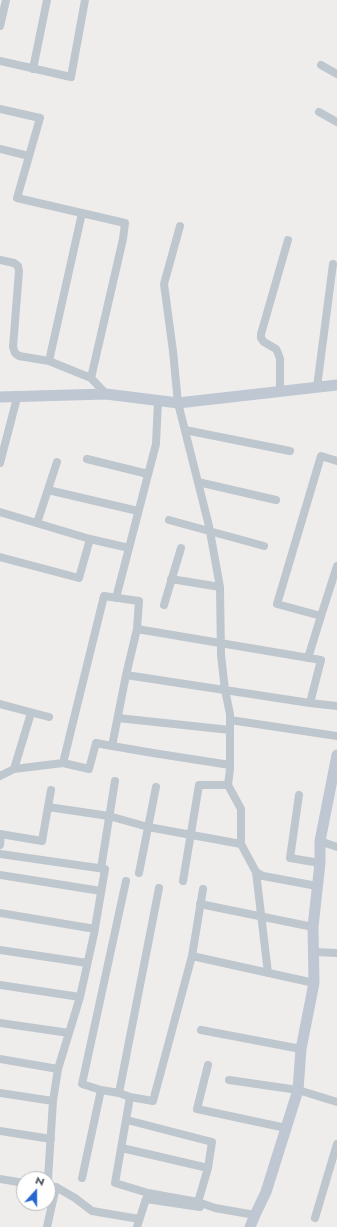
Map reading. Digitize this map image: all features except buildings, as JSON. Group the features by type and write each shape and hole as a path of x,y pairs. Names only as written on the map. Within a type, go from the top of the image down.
{"street":[{"path":"0,26 6,0"},
{"path":"33,68 48,0"},
{"path":"0,62 71,76 84,0"},
{"path":"321,65 337,74"},
{"path":"0,108 40,118 17,198 125,223 91,378"},
{"path":"319,112 337,122"},
{"path":"0,149 29,156"},
{"path":"49,361 82,213"},
{"path":"180,226 164,284 178,403 210,532 220,587 221,643 225,690 230,714 230,765 228,785 241,809 241,844 256,872 268,973"},
{"path":"280,392 280,359 278,353 276,349 264,342 260,334 288,240"},
{"path":"0,260 14,263 18,266 19,271 14,346 15,353 19,356 49,361 91,378 106,394"},
{"path":"317,387 333,264"},
{"path":"0,397 17,398 106,394 178,403 337,385"},
{"path":"0,463 17,398"},
{"path":"116,598 156,444 158,401"},
{"path":"185,430 290,451"},
{"path":"320,616 277,604 321,456 337,461"},
{"path":"87,459 148,474"},
{"path":"37,523 56,462"},
{"path":"198,482 276,500"},
{"path":"48,490 138,511"},
{"path":"0,512 90,539 129,548"},
{"path":"169,520 264,546"},
{"path":"0,557 79,578 90,539"},
{"path":"164,605 181,548"},
{"path":"308,658 337,566"},
{"path":"171,579 220,587"},
{"path":"63,763 104,596 138,601 137,629 112,746"},
{"path":"137,629 321,660 310,703"},
{"path":"126,675 337,706"},
{"path":"0,704 49,717"},
{"path":"14,769 31,713"},
{"path":"118,718 230,730"},
{"path":"230,720 337,736"},
{"path":"0,776 14,769 63,763 89,769 96,743 230,765"},
{"path":"250,1227 266,1192 298,1090 301,1049 314,983 313,927 320,862 320,841 334,791 337,755"},
{"path":"101,868 115,781"},
{"path":"183,882 199,785 228,785"},
{"path":"139,873 156,787"},
{"path":"0,845 1,834 42,841 51,790"},
{"path":"299,795 290,858 320,862"},
{"path":"48,807 109,816 148,827 241,844"},
{"path":"320,841 337,846"},
{"path":"0,854 105,869 88,963 80,997 58,1069 53,1101 49,1171"},
{"path":"256,872 263,876 317,886"},
{"path":"0,875 101,891"},
{"path":"126,881 82,1084 130,1097 153,1101 192,956 203,889"},
{"path":"119,1093 159,888"},
{"path":"200,904 313,927"},
{"path":"0,913 95,929"},
{"path":"0,950 88,963"},
{"path":"314,952 337,953"},
{"path":"192,956 314,983"},
{"path":"0,985 80,997"},
{"path":"0,1022 69,1033"},
{"path":"200,1030 301,1049"},
{"path":"0,1059 58,1069"},
{"path":"208,1065 197,1110 286,1128"},
{"path":"229,1080 298,1090 337,1102"},
{"path":"82,1178 101,1090"},
{"path":"0,1093 53,1101"},
{"path":"130,1097 115,1183 147,1196 191,1207 214,1208 255,1215"},
{"path":"127,1120 212,1142 208,1168 198,1202"},
{"path":"0,1131 51,1139"},
{"path":"316,1218 337,1144"},
{"path":"122,1148 208,1168"},
{"path":"0,1179 16,1182"},
{"path":"56,1189 75,1198 92,1211 138,1223 147,1196"},
{"path":"147,1196 198,1202 214,1208"},
{"path":"47,1227 49,1211"}]}
